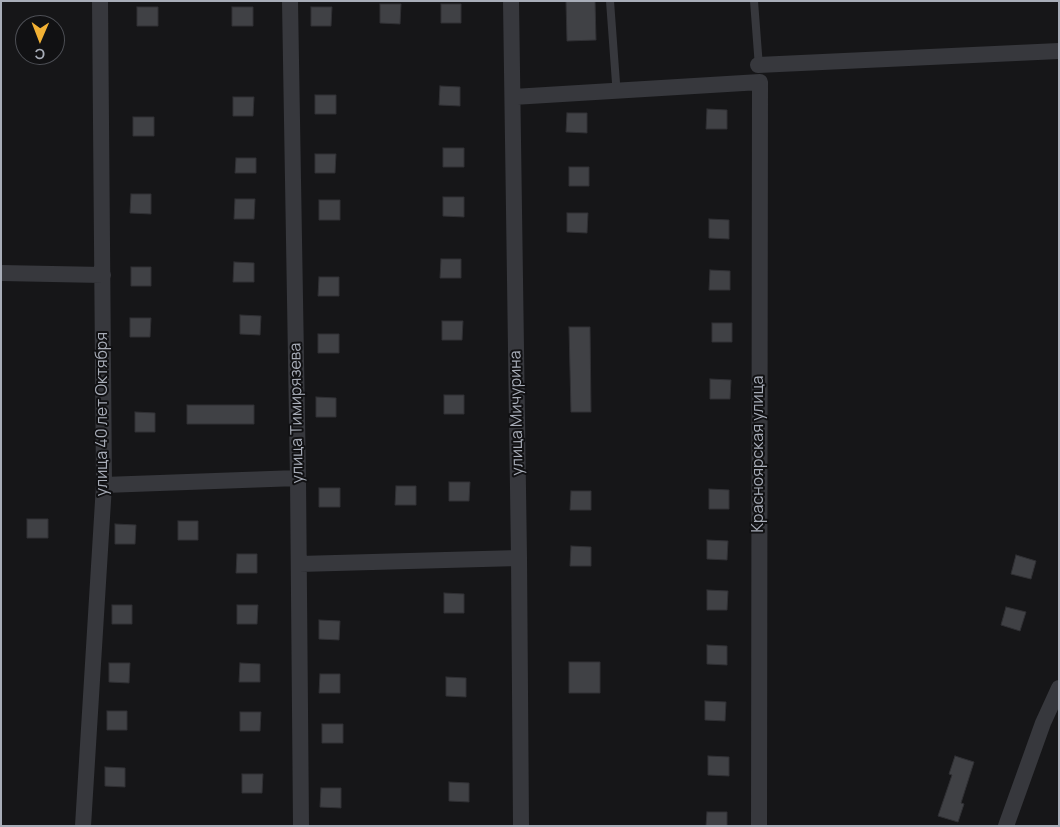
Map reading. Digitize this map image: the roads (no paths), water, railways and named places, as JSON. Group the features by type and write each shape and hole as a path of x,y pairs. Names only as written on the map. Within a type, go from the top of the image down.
{"street":[{"name":"улица 40 лет Октября","path":"83,826 104,485 100,1"},
{"name":"улица Тимирязева","path":"290,1 298,478 301,826"},
{"name":"улица Мичурина","path":"511,1 521,826"},
{"path":"758,65 1059,51"},
{"path":"513,97 760,82"},
{"name":"Красноярская улица","path":"759,826 760,82"},
{"path":"1,273 102,275"},
{"path":"104,485 298,478"},
{"path":"299,564 519,558"},
{"path":"1006,826 1043,723 1059,688"}],"lane":[{"path":"610,1 616,83"},
{"path":"754,1 760,82"}]}
